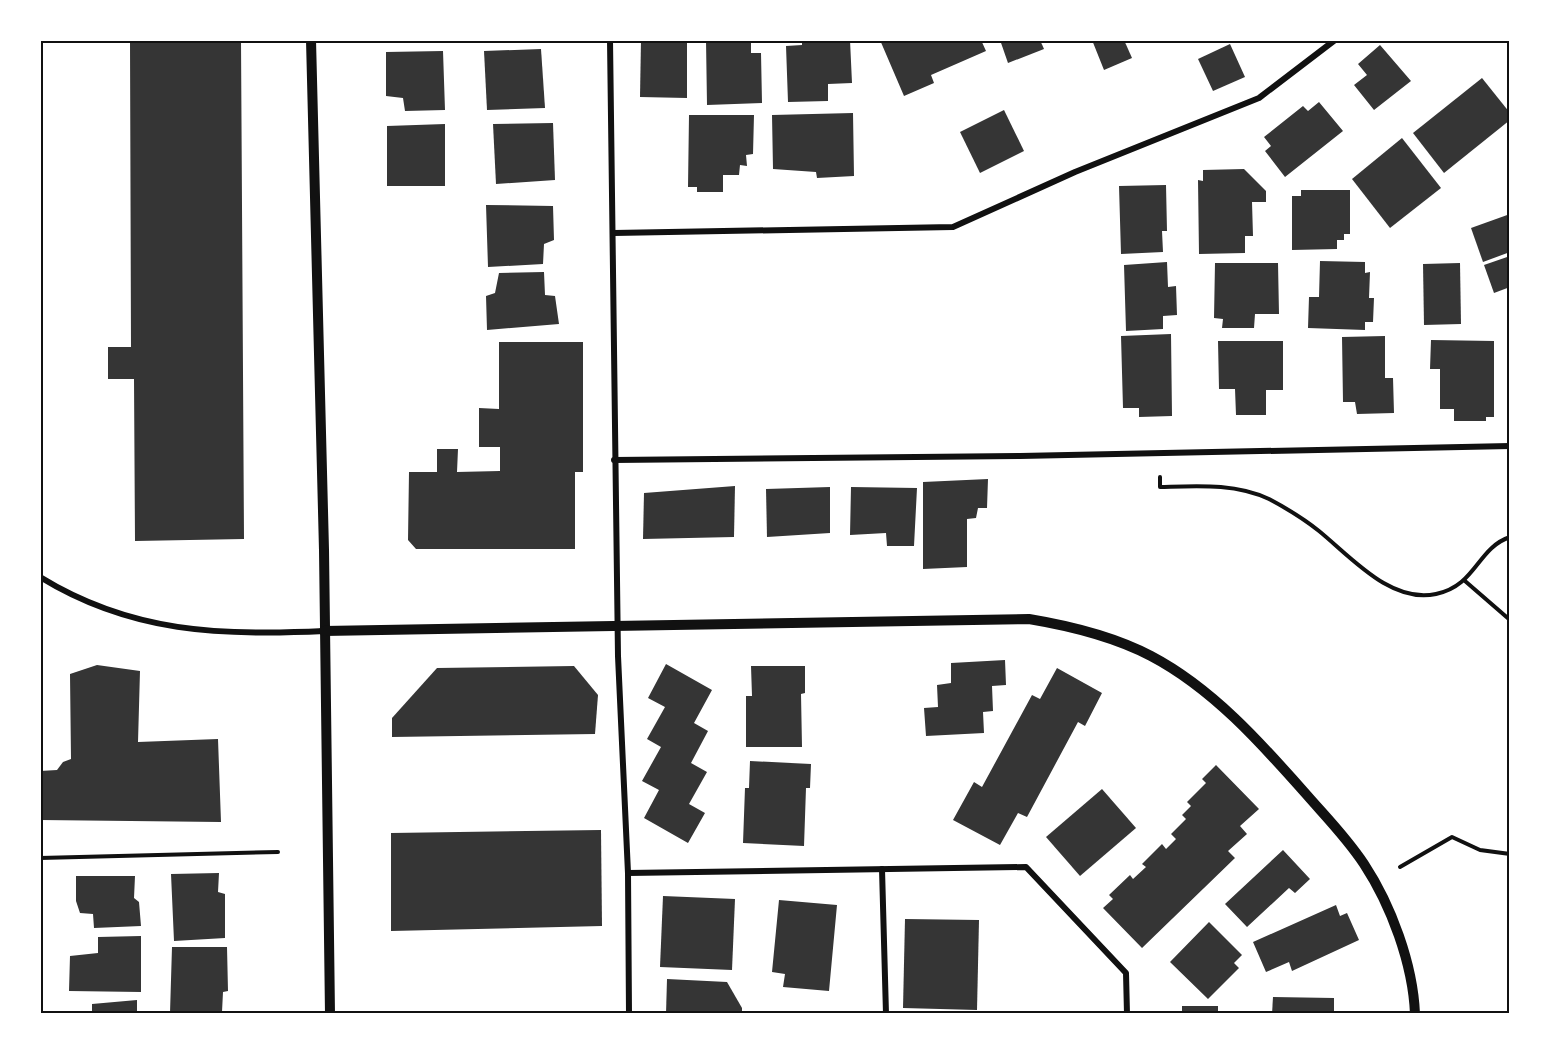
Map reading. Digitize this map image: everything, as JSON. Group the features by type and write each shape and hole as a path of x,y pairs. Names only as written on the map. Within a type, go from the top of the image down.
{"street":[{"path":"311,40 330,1014"},
{"path":"610,40 617,627 628,873 629,1014"},
{"path":"614,233 953,227 1075,172 1259,98 1335,40"},
{"path":"615,460 1509,446"},
{"path":"40,577 99,607 158,624 227,633 1029,619 1084,630 1118,641 1151,656 1183,676 1215,701 1291,777 1347,840 1365,866 1391,918 1409,977 1415,1014"},
{"path":"628,873 1026,867 1126,973 1127,1014"},
{"path":"882,869 886,1014"}],"path":[{"path":"1159,453 1161,487 1205,486 1242,489 1268,499 1317,529 1364,568 1402,592 1419,597 1437,594 1465,581 1499,540 1509,537"},
{"path":"1465,581 1509,620"},
{"path":"1400,867 1452,837 1480,850 1509,854"},
{"path":"40,858 278,852"}],"building":[{"path":"130,40 241,40 244,539 135,541 134,379 108,379 108,347 131,347"},
{"path":"641,40 687,40 687,98 640,97"},
{"path":"706,40 751,40 751,53 761,53 762,103 707,105"},
{"path":"802,40 850,40 852,83 828,84 828,101 788,102 786,46 802,45"},
{"path":"880,40 981,40 986,51 931,75 934,83 904,96"},
{"path":"1000,40 1040,40 1044,49 1008,63"},
{"path":"1092,40 1124,40 1132,58 1104,70"},
{"path":"1230,44 1245,77 1213,91 1198,59"},
{"path":"1380,45 1411,81 1374,110 1354,85 1367,75 1358,64"},
{"path":"541,49 545,108 487,110 484,51"},
{"path":"443,51 445,110 405,111 403,98 386,96 386,52"},
{"path":"1482,78 1510,113 1510,120 1444,173 1413,133"},
{"path":"1319,102 1343,131 1285,177 1265,151 1271,146 1264,137 1303,106 1308,111"},
{"path":"1004,110 1024,151 980,173 960,132"},
{"path":"853,113 854,176 817,178 816,172 773,169 772,115"},
{"path":"689,115 754,115 753,154 746,155 747,166 740,165 739,175 723,175 723,192 697,192 697,187 688,187"},
{"path":"553,123 555,180 496,184 493,124"},
{"path":"445,124 445,186 387,186 387,126"},
{"path":"1402,138 1441,188 1390,228 1352,179"},
{"path":"1244,169 1266,191 1266,202 1252,202 1253,236 1245,236 1245,253 1199,254 1198,180 1203,181 1203,170"},
{"path":"1166,185 1167,231 1162,231 1163,252 1121,254 1119,186"},
{"path":"1301,190 1350,190 1350,234 1344,234 1344,240 1337,240 1337,249 1292,250 1292,196 1301,196"},
{"path":"486,205 553,206 554,240 544,244 543,264 488,267"},
{"path":"1510,214 1510,252 1483,262 1471,228"},
{"path":"1510,256 1510,287 1494,293 1484,265"},
{"path":"1320,261 1365,262 1365,273 1370,272 1369,298 1374,298 1373,322 1365,322 1365,330 1308,328 1309,297 1319,297"},
{"path":"1167,262 1168,287 1176,286 1177,315 1163,316 1163,329 1126,331 1124,265"},
{"path":"1215,263 1278,263 1279,314 1255,314 1254,328 1222,328 1223,319 1214,318"},
{"path":"1460,263 1461,324 1424,325 1423,264"},
{"path":"544,272 545,295 555,296 559,324 487,330 486,296 495,293 499,273"},
{"path":"1171,334 1172,416 1139,417 1139,408 1123,408 1121,336"},
{"path":"1385,336 1385,378 1393,378 1394,413 1357,414 1355,402 1343,402 1342,337"},
{"path":"1431,340 1494,341 1494,417 1486,417 1486,421 1454,421 1454,409 1440,409 1440,369 1430,369"},
{"path":"1218,341 1283,341 1283,390 1266,390 1266,415 1236,415 1235,389 1219,389"},
{"path":"499,342 583,342 583,472 575,472 575,549 416,549 408,540 409,472 437,472 437,449 458,449 457,472 500,471 500,447 479,447 479,408 499,409"},
{"path":"988,479 987,508 978,508 976,518 967,519 967,567 923,569 923,482"},
{"path":"735,486 734,537 643,539 644,493"},
{"path":"830,487 830,533 767,537 766,489"},
{"path":"851,487 917,488 914,546 887,546 886,533 850,535"},
{"path":"1005,660 1006,685 992,686 993,711 983,712 984,733 926,736 924,708 938,707 937,685 951,683 951,663"},
{"path":"666,664 712,690 694,723 708,731 691,763 707,772 689,804 705,813 688,843 644,818 659,790 642,781 661,747 647,739 665,707 648,698"},
{"path":"97,665 140,671 138,742 218,739 221,822 40,820 40,771 57,770 63,762 71,759 70,674"},
{"path":"574,666 598,695 595,734 392,737 392,718 437,668"},
{"path":"751,666 805,666 805,693 801,694 802,747 746,747 746,696 752,696"},
{"path":"1057,668 1102,693 1085,726 1078,722 1027,817 1018,813 1000,845 953,820 974,782 982,787 1032,695 1040,699"},
{"path":"750,761 811,764 810,788 806,788 804,846 743,843 745,788 749,788"},
{"path":"1216,765 1259,809 1240,826 1247,834 1228,851 1235,858 1142,948 1103,908 1113,899 1109,895 1130,875 1133,879 1146,867 1142,864 1162,844 1166,849 1176,839 1171,834 1186,819 1182,815 1191,806 1187,802 1206,783 1202,779"},
{"path":"1102,789 1136,828 1080,876 1046,837"},
{"path":"601,830 602,926 391,931 391,833"},
{"path":"1283,850 1310,879 1295,893 1289,888 1247,927 1225,904"},
{"path":"219,873 218,892 225,894 225,938 174,941 171,874"},
{"path":"76,876 135,876 134,898 139,902 141,926 94,928 93,914 80,913 76,901"},
{"path":"663,896 735,899 732,970 660,967"},
{"path":"779,900 837,905 829,991 783,987 785,974 772,972"},
{"path":"1336,905 1340,916 1347,913 1359,940 1292,971 1289,962 1266,972 1253,942"},
{"path":"905,919 979,920 977,1010 903,1008"},
{"path":"1209,922 1242,955 1234,963 1239,968 1208,999 1170,962"},
{"path":"141,936 141,992 69,991 70,956 98,953 98,937"},
{"path":"172,947 227,947 228,991 223,992 222,1012 170,1013"},
{"path":"667,979 727,982 742,1008 742,1014 666,1014"},
{"path":"1273,997 1334,998 1334,1014 1272,1014"},
{"path":"137,1000 137,1014 92,1014 92,1004"},
{"path":"1182,1006 1218,1006 1218,1014 1182,1014"}]}
